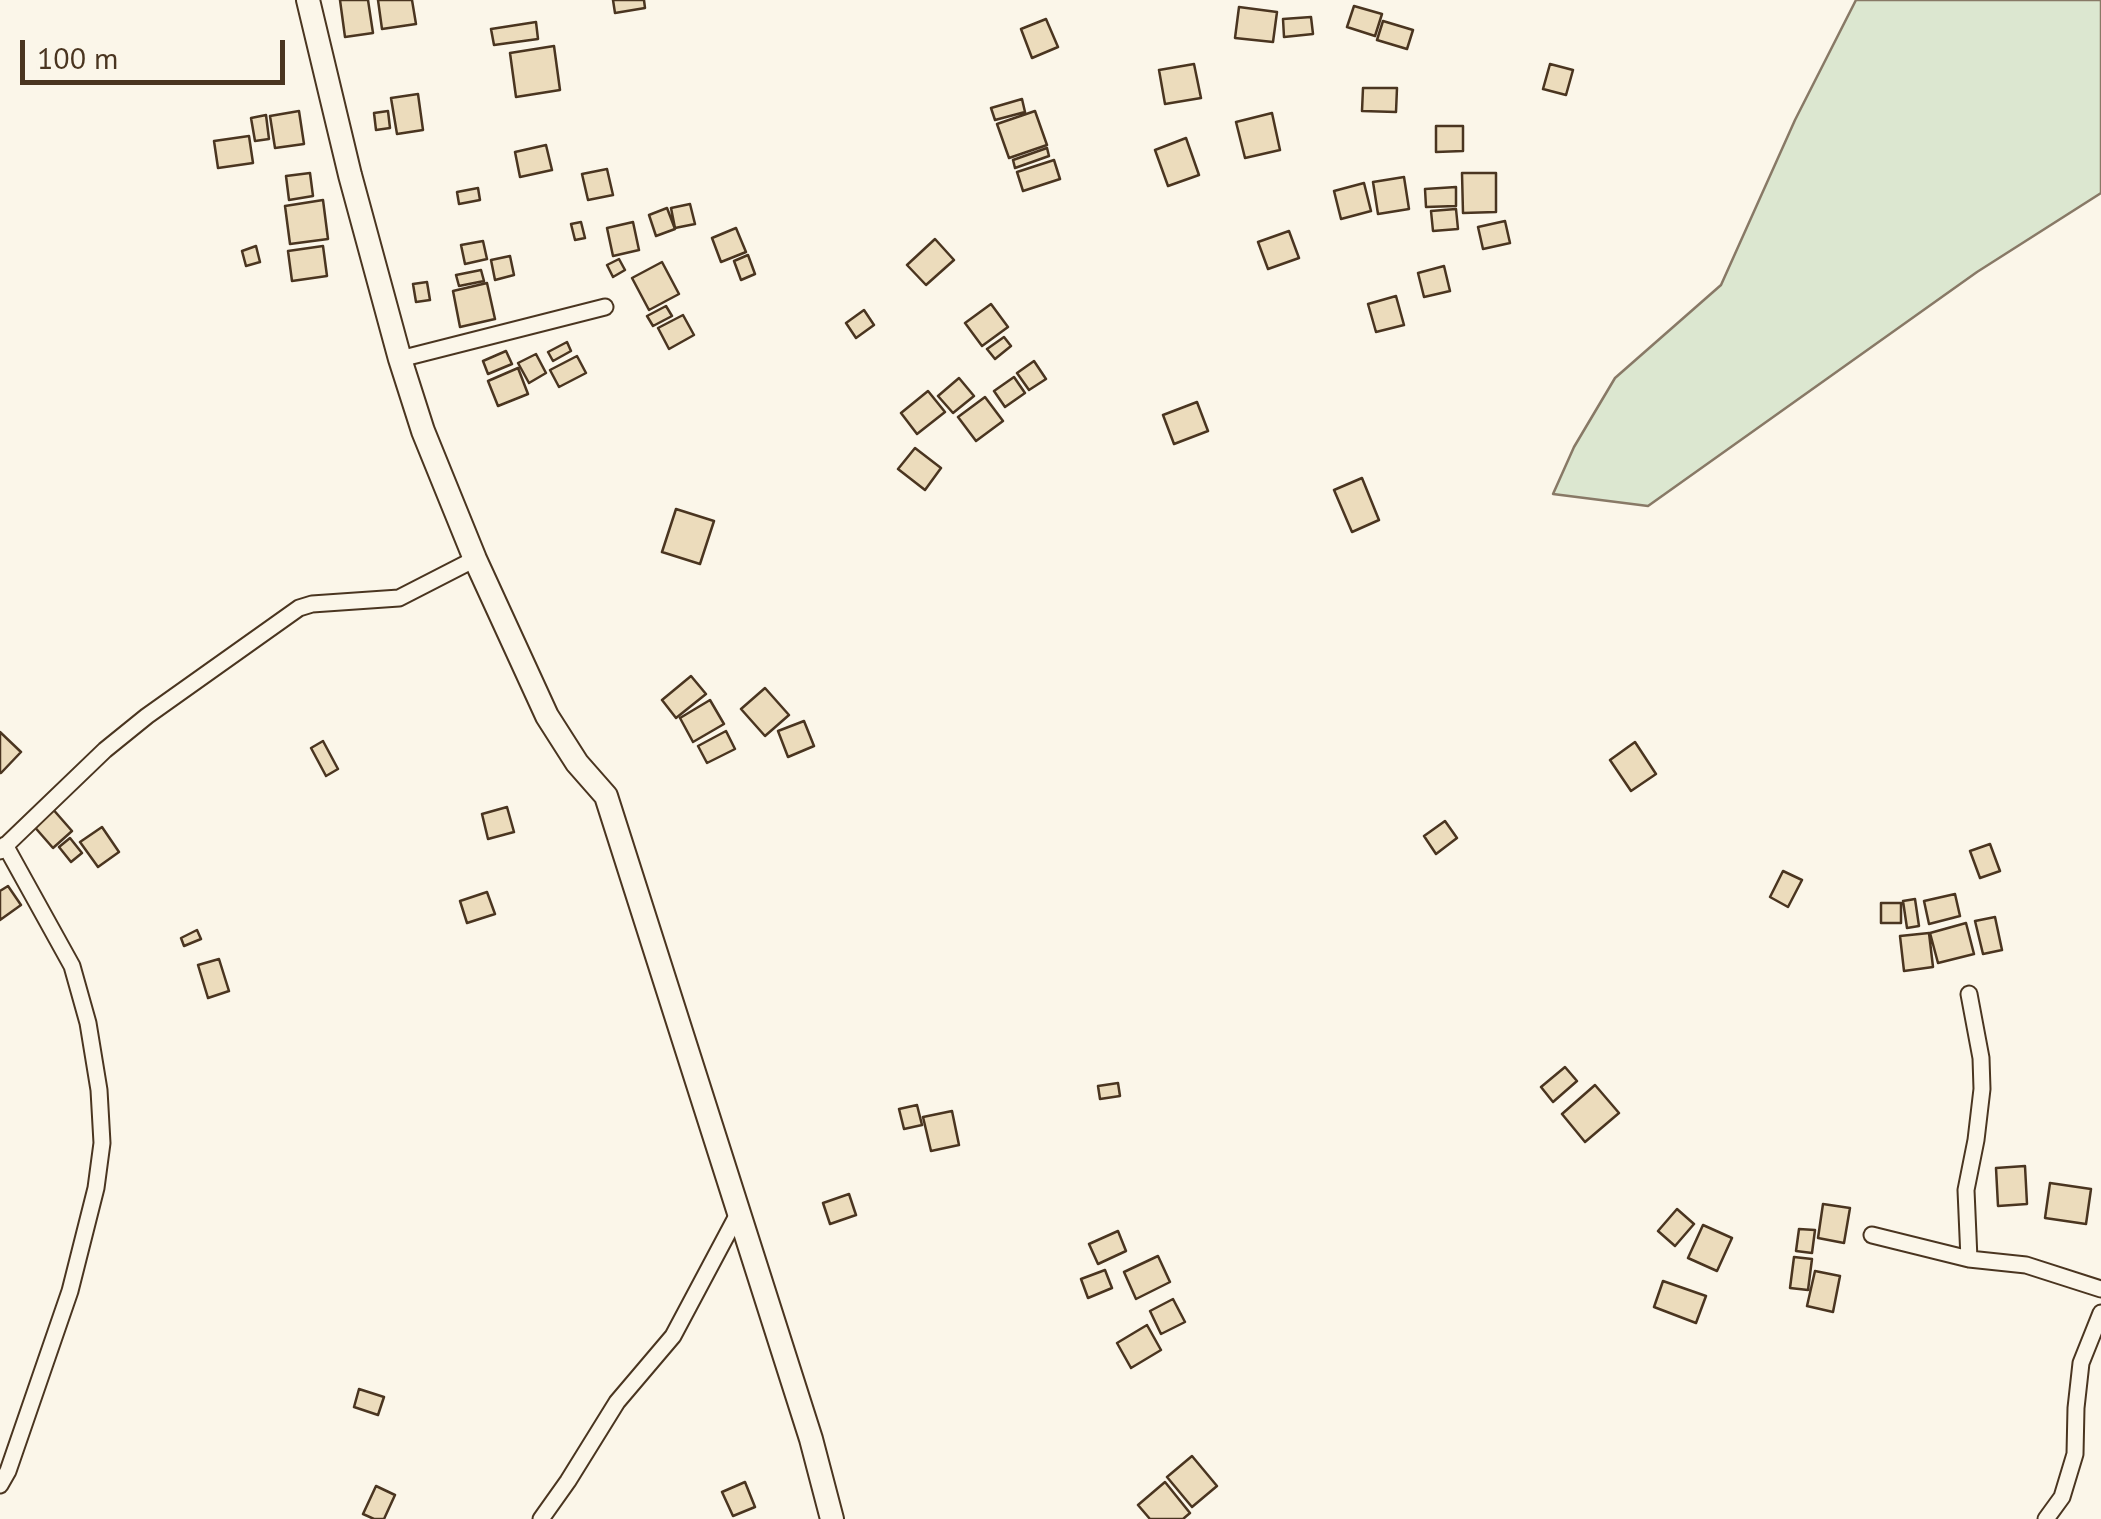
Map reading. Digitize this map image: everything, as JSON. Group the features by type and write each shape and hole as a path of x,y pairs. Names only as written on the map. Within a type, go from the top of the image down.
{"main road":[{"path":"308,0 350,175 423,430 475,560 548,716 578,763 606,796 812,1439 832,1519"}],"street":[{"path":"400,359 605,308"},
{"path":"0,1485 70,1292 96,1188 102,1143 99,1090 88,1022 72,966 3,848 105,750 299,608 400,598 475,560"},
{"path":"1969,994 1981,1058 1982,1089 1966,1190 1969,1259"},
{"path":"541,1519 617,1402 673,1336 739,1212"},
{"path":"1872,1235 1969,1259 2026,1265 2101,1289"},
{"path":"2046,1519 2062,1497 2075,1454 2081,1363 2101,1313"}],"green space":[{"path":"1856,0 2101,0 2101,193 1977,272 1648,506 1553,494 1574,447 1615,378 1721,285 1795,120"}],"building":[{"path":"340,0 368,0 373,33 345,37"},
{"path":"378,0 412,0 416,24 382,29"},
{"path":"613,0 644,0 645,8 615,13"},
{"path":"1354,6 1382,14 1375,36 1347,27"},
{"path":"1239,7 1277,12 1273,42 1235,38"},
{"path":"1311,17 1313,34 1284,37 1283,19"},
{"path":"1046,19 1058,47 1032,58 1021,29"},
{"path":"1383,21 1413,30 1407,49 1377,40"},
{"path":"536,22 538,39 494,45 491,29"},
{"path":"554,46 560,90 516,97 510,53"},
{"path":"1194,64 1201,98 1165,104 1159,70"},
{"path":"1550,64 1573,70 1566,95 1543,89"},
{"path":"1363,88 1397,88 1396,112 1362,111"},
{"path":"418,94 423,130 397,134 391,98"},
{"path":"1022,99 1025,112 995,120 991,108"},
{"path":"299,111 304,144 275,148 270,116"},
{"path":"388,111 390,128 376,130 374,113"},
{"path":"1035,111 1047,145 1009,158 997,124"},
{"path":"1272,113 1280,150 1245,158 1236,122"},
{"path":"266,115 269,139 255,141 251,118"},
{"path":"1436,126 1463,126 1463,151 1436,152"},
{"path":"249,136 253,163 218,168 214,141"},
{"path":"1186,138 1199,175 1168,186 1155,150"},
{"path":"546,145 552,170 520,177 515,152"},
{"path":"1047,148 1049,156 1015,168 1013,160"},
{"path":"1054,160 1060,179 1023,191 1017,172"},
{"path":"607,169 613,195 588,200 582,174"},
{"path":"310,173 313,196 289,200 286,176"},
{"path":"1462,173 1496,173 1496,212 1463,213"},
{"path":"1404,177 1409,209 1378,214 1373,182"},
{"path":"1364,183 1371,211 1341,219 1334,191"},
{"path":"1456,187 1456,206 1426,207 1425,189"},
{"path":"478,188 480,200 459,204 457,192"},
{"path":"323,200 328,239 290,244 285,206"},
{"path":"690,204 695,224 675,228 671,208"},
{"path":"667,208 675,229 656,236 649,215"},
{"path":"1456,209 1458,229 1433,231 1431,211"},
{"path":"1505,221 1510,243 1483,249 1478,227"},
{"path":"581,222 585,238 575,240 571,224"},
{"path":"633,222 639,250 613,256 607,228"},
{"path":"736,228 746,252 721,262 712,238"},
{"path":"1289,231 1299,258 1268,269 1258,242"},
{"path":"935,239 954,260 926,285 907,265"},
{"path":"483,241 487,259 465,264 461,245"},
{"path":"256,246 260,262 246,266 242,251"},
{"path":"323,246 327,276 292,281 288,251"},
{"path":"748,255 755,274 741,280 734,261"},
{"path":"510,256 514,275 495,280 491,260"},
{"path":"619,259 625,270 613,277 607,265"},
{"path":"662,262 679,294 649,310 632,278"},
{"path":"1444,266 1450,291 1424,297 1418,273"},
{"path":"481,270 484,281 459,286 456,275"},
{"path":"427,282 430,300 416,302 413,284"},
{"path":"487,283 495,319 460,327 453,291"},
{"path":"1396,296 1404,325 1376,332 1368,304"},
{"path":"991,304 1008,327 982,346 965,323"},
{"path":"666,306 672,316 653,326 647,316"},
{"path":"864,310 874,325 856,338 846,323"},
{"path":"683,315 694,335 669,349 658,328"},
{"path":"1004,337 1011,346 995,359 987,349"},
{"path":"567,342 571,351 553,361 548,352"},
{"path":"506,351 512,364 488,374 483,361"},
{"path":"536,354 546,373 529,383 518,363"},
{"path":"577,356 586,373 559,387 550,370"},
{"path":"1034,361 1046,379 1029,390 1017,373"},
{"path":"518,368 528,394 498,406 488,381"},
{"path":"1014,377 1025,393 1005,407 994,391"},
{"path":"959,378 974,396 953,413 938,396"},
{"path":"928,391 945,412 917,434 901,413"},
{"path":"985,397 1003,421 976,441 958,417"},
{"path":"1197,402 1208,431 1174,444 1163,415"},
{"path":"915,448 941,468 925,490 898,469"},
{"path":"1362,478 1379,520 1352,532 1334,490"},
{"path":"676,509 714,521 700,564 662,552"},
{"path":"691,676 706,694 676,718 662,700"},
{"path":"765,688 789,715 765,736 741,709"},
{"path":"710,700 724,724 693,742 680,718"},
{"path":"804,721 814,746 788,757 778,731"},
{"path":"726,731 735,749 707,763 698,746"},
{"path":"0,732 21,752 1,773 0,773"},
{"path":"323,741 338,769 326,776 311,748"},
{"path":"1635,742 1656,774 1631,791 1610,760"},
{"path":"51,807 72,831 53,848 32,824"},
{"path":"507,807 514,832 488,839 482,814"},
{"path":"1445,821 1457,838 1436,854 1424,836"},
{"path":"102,827 119,852 98,867 80,842"},
{"path":"70,838 82,853 71,862 59,847"},
{"path":"1990,844 2000,871 1980,878 1970,851"},
{"path":"1783,871 1802,880 1788,907 1770,897"},
{"path":"8,886 21,905 0,920 0,891"},
{"path":"487,892 495,914 467,923 460,901"},
{"path":"1955,894 1960,916 1929,924 1924,901"},
{"path":"1915,899 1919,926 1907,928 1903,901"},
{"path":"1881,903 1901,903 1901,923 1881,923"},
{"path":"1995,917 2002,950 1983,954 1975,921"},
{"path":"1966,923 1974,954 1938,963 1930,933"},
{"path":"197,930 201,939 184,946 181,938"},
{"path":"1929,933 1933,967 1904,971 1900,936"},
{"path":"219,959 229,991 208,998 198,965"},
{"path":"1565,1067 1577,1081 1553,1102 1541,1087"},
{"path":"1118,1083 1120,1096 1100,1099 1098,1086"},
{"path":"1595,1085 1619,1113 1585,1142 1562,1114"},
{"path":"917,1105 922,1125 904,1129 899,1109"},
{"path":"952,1111 959,1145 931,1151 923,1117"},
{"path":"2025,1166 2027,1204 1998,1206 1996,1168"},
{"path":"2050,1183 2091,1189 2086,1224 2045,1218"},
{"path":"849,1194 856,1215 830,1224 823,1203"},
{"path":"1823,1204 1850,1208 1844,1243 1818,1238"},
{"path":"1677,1209 1694,1224 1675,1246 1658,1231"},
{"path":"1703,1225 1732,1238 1717,1271 1688,1258"},
{"path":"1799,1229 1815,1230 1812,1253 1796,1251"},
{"path":"1118,1231 1126,1251 1098,1264 1089,1244"},
{"path":"1158,1256 1170,1282 1136,1299 1124,1272"},
{"path":"1794,1257 1812,1259 1808,1290 1790,1288"},
{"path":"1105,1270 1112,1288 1088,1298 1081,1279"},
{"path":"1815,1271 1840,1276 1833,1312 1807,1306"},
{"path":"1663,1281 1706,1296 1696,1323 1654,1307"},
{"path":"1173,1299 1185,1322 1161,1334 1150,1311"},
{"path":"1147,1325 1161,1350 1131,1368 1117,1343"},
{"path":"359,1389 384,1397 378,1415 354,1407"},
{"path":"1192,1456 1217,1486 1192,1507 1167,1477"},
{"path":"745,1482 755,1507 733,1516 722,1492"},
{"path":"1165,1482 1190,1513 1183,1519 1150,1519 1138,1505"},
{"path":"376,1486 395,1495 384,1519 363,1514"}]}
